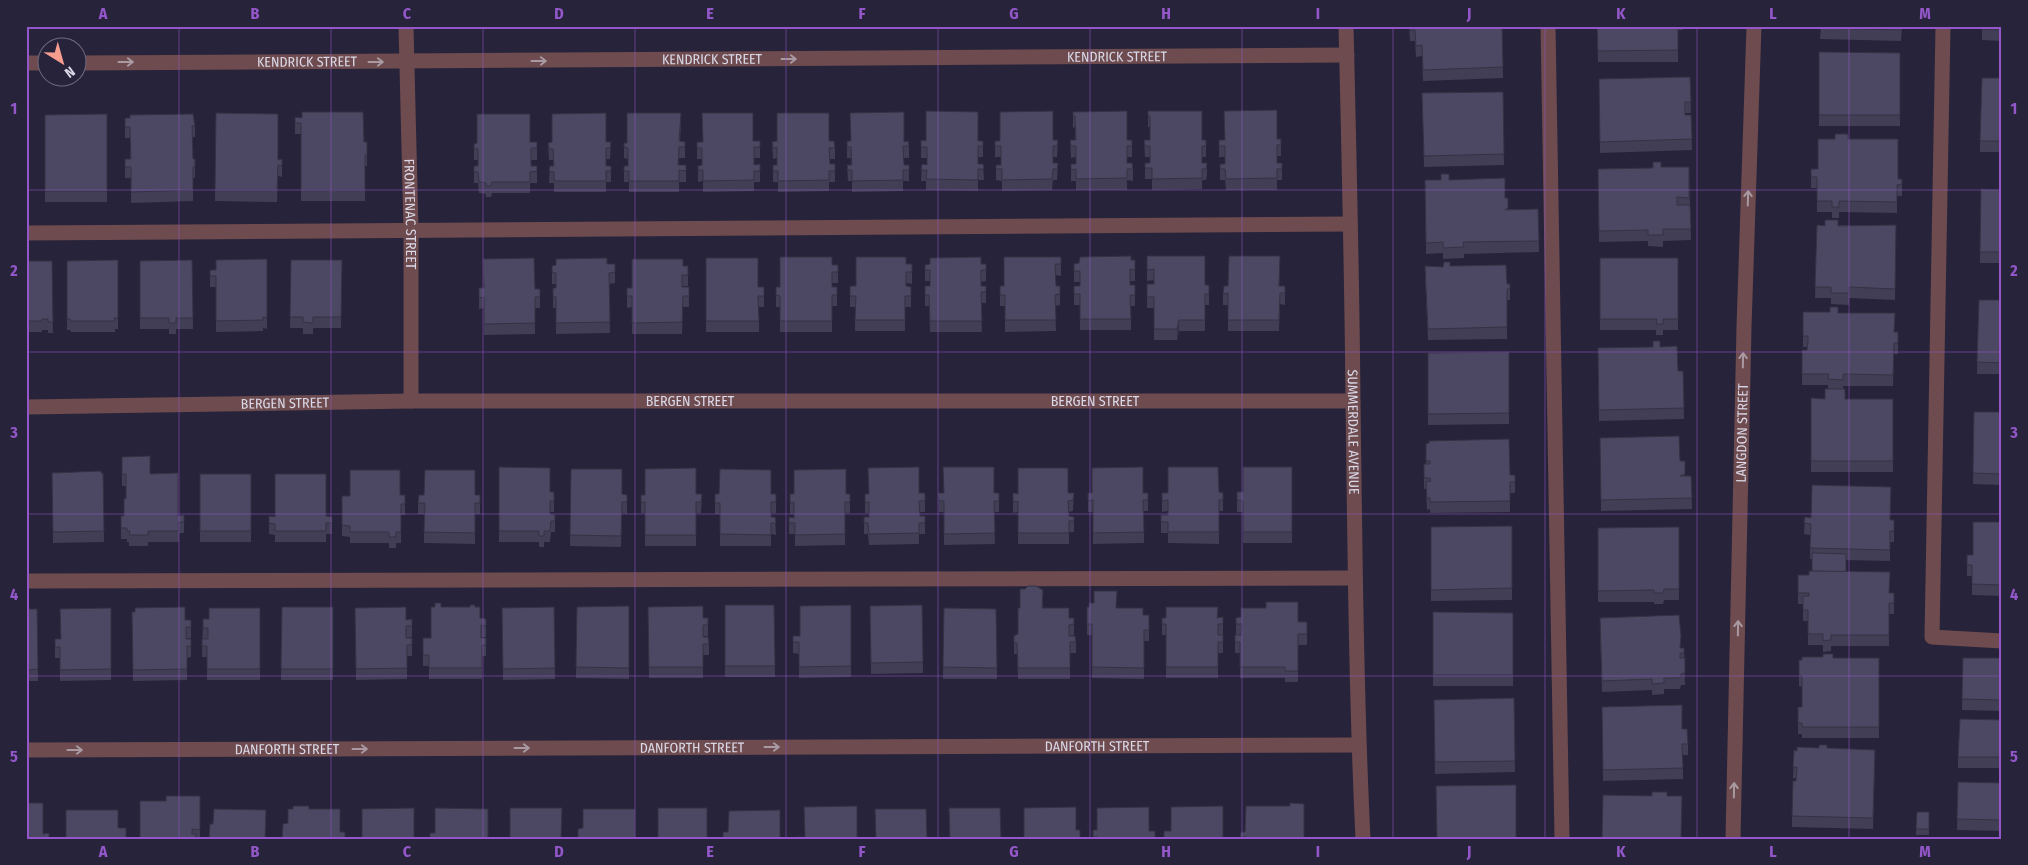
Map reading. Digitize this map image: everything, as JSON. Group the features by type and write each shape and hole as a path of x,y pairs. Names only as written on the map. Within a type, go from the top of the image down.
{"street":[{"name":"FRONTENAC STREET","path":"406,26 411,230 411,401"},
{"name":"SUMMERDALE AVENUE","path":"1346,26 1353,401 1354,578 1358,745 1363,839"},
{"path":"1548,26 1562,839"},
{"name":"LANGDON STREET","path":"1733,839 1743,337 1754,26"},
{"path":"1943,26 1932,637 2002,641"},
{"name":"KENDRICK STREET","path":"88,62 407,62 1347,55"},
{"path":"26,233 1350,224"},
{"name":"BERGEN STREET","path":"26,406 411,401 1353,401"},
{"path":"26,581 1354,578"},
{"name":"DANFORTH STREET","path":"26,750 1358,745"}],"building":[{"path":"1409,26 1502,26 1503,67 1423,70 1422,45 1416,46 1415,30 1410,30"},
{"path":"1597,26 1678,26 1678,50 1598,51"},
{"path":"1821,26 1901,26 1901,30 1820,28"},
{"path":"1982,26 2002,26 2002,30 1982,29"},
{"path":"1819,52 1900,53 1900,115 1819,115"},
{"path":"1690,77 1691,102 1685,102 1685,115 1691,115 1692,139 1600,142 1599,79"},
{"path":"1982,78 2002,78 2002,141 1980,141"},
{"path":"1503,92 1504,154 1424,156 1422,93"},
{"path":"1277,110 1277,139 1281,139 1281,145 1277,145 1277,163 1282,163 1282,169 1277,169 1277,178 1226,179 1225,169 1220,169 1220,164 1225,164 1225,146 1219,146 1219,140 1225,140 1224,111"},
{"path":"926,111 978,112 978,141 983,141 983,146 978,146 978,164 983,164 984,169 978,169 978,180 926,179 927,170 921,170 922,164 927,165 927,147 921,147 921,140 926,141"},
{"path":"1053,111 1053,140 1058,140 1057,146 1053,146 1053,163 1058,163 1057,169 1053,169 1052,179 1002,180 1002,169 996,169 996,165 1001,165 1001,146 995,146 995,141 1000,141 1000,112"},
{"path":"1127,111 1127,140 1132,140 1132,146 1127,146 1127,163 1132,163 1133,169 1127,169 1127,178 1076,179 1076,169 1071,170 1071,164 1076,164 1076,146 1071,146 1070,140 1076,140 1075,116 1073,116 1073,112"},
{"path":"1148,111 1202,111 1202,140 1206,140 1206,146 1202,146 1202,163 1207,163 1206,169 1202,169 1202,178 1152,179 1152,168 1145,168 1145,163 1150,163 1150,146 1145,146 1144,140 1150,140 1150,116 1148,116"},
{"path":"302,112 363,112 364,142 367,142 365,190 301,190 301,123 295,123 295,117 302,118"},
{"path":"904,112 904,142 908,141 909,146 903,146 904,165 909,165 909,170 903,170 903,180 852,181 852,170 848,170 847,165 852,165 851,147 847,147 847,141 851,141 850,113"},
{"path":"216,113 278,114 278,160 282,159 282,166 278,165 277,190 215,190"},
{"path":"606,113 606,142 611,142 610,148 606,148 606,166 611,166 611,171 606,171 606,181 554,181 554,172 549,171 550,166 554,166 553,149 549,149 548,143 552,142 552,114"},
{"path":"627,113 681,113 679,141 685,142 685,147 679,147 678,165 686,165 686,171 679,170 679,181 629,181 629,171 624,171 624,166 628,166 628,148 624,147 624,143 627,143"},
{"path":"702,113 753,113 753,141 760,141 760,147 754,147 754,165 760,164 760,171 754,171 754,180 703,181 703,170 698,170 698,166 702,165 702,148 697,148 697,142 703,142"},
{"path":"777,113 829,113 829,141 834,141 835,148 829,148 830,164 835,164 835,171 829,171 829,180 778,181 778,171 773,171 773,165 777,165 777,147 773,148 772,142 777,141"},
{"path":"107,114 107,191 45,191 45,115"},
{"path":"193,114 195,126 192,126 193,159 195,159 195,166 193,167 193,190 131,192 131,167 125,167 125,159 131,159 130,127 125,127 125,118 130,118 130,115"},
{"path":"477,114 530,114 530,142 537,142 537,148 531,148 531,166 537,166 537,171 530,172 530,182 492,182 491,186 486,186 486,183 479,182 478,172 474,172 474,166 478,166 478,149 474,149 474,144 477,143"},
{"path":"1835,134 1848,134 1848,139 1898,139 1898,179 1902,179 1902,184 1897,185 1897,202 1839,201 1839,207 1832,207 1832,201 1817,201 1817,177 1811,177 1811,169 1818,169 1818,139 1835,139"},
{"path":"1653,162 1661,162 1661,167 1689,167 1689,198 1677,197 1677,205 1690,205 1691,229 1663,229 1663,235 1648,235 1648,230 1599,231 1598,169 1653,168"},
{"path":"1441,174 1449,174 1449,180 1505,178 1505,198 1508,198 1508,208 1505,210 1538,209 1539,241 1463,242 1464,247 1443,248 1443,242 1426,243 1425,180 1441,180"},
{"path":"1981,189 2002,190 2002,252 1980,252"},
{"path":"1825,220 1838,220 1838,226 1896,225 1895,289 1849,287 1849,293 1831,293 1831,287 1815,287 1817,225 1825,226"},
{"path":"1131,256 1131,260 1135,260 1135,270 1130,269 1130,285 1135,285 1135,295 1130,295 1131,319 1080,319 1080,294 1074,294 1074,286 1080,286 1080,271 1074,271 1074,264 1079,263 1080,257"},
{"path":"1147,256 1205,256 1205,285 1209,285 1209,294 1205,294 1205,320 1179,320 1177,329 1154,329 1154,297 1147,297 1147,284 1154,284 1154,269 1147,270"},
{"path":"1229,256 1280,256 1279,286 1285,286 1285,293 1280,293 1279,320 1228,320 1228,293 1223,294 1224,286 1228,286"},
{"path":"780,257 832,257 832,265 838,265 838,272 832,272 832,287 837,287 837,295 832,295 832,321 780,321 780,296 776,295 776,287 780,287"},
{"path":"856,257 906,257 906,264 912,264 912,272 906,272 906,286 911,287 911,296 905,296 905,320 855,320 856,296 850,296 850,286 856,286"},
{"path":"981,257 981,264 986,264 986,270 981,270 981,286 986,286 986,292 981,292 982,321 930,321 929,295 925,295 925,286 930,286 930,270 925,270 925,265 930,264 930,258"},
{"path":"1004,257 1061,257 1061,264 1055,264 1056,286 1060,286 1060,294 1055,295 1056,320 1005,320 1005,295 1000,295 1000,286 1004,286"},
{"path":"534,258 535,289 540,289 540,297 535,297 535,323 484,324 484,297 479,298 479,288 484,288 483,259"},
{"path":"607,258 607,264 615,264 615,272 609,273 610,322 556,323 556,297 553,297 553,288 556,288 556,273 552,272 552,266 556,265 556,259"},
{"path":"706,258 758,258 758,287 764,287 764,296 758,296 759,321 706,321"},
{"path":"1600,258 1678,258 1678,319 1663,319 1663,324 1656,324 1657,319 1600,319"},
{"path":"267,259 267,318 263,317 263,320 216,321 216,276 210,276 210,270 216,270 216,260"},
{"path":"632,259 683,259 683,266 688,266 688,275 682,275 682,287 689,287 689,296 683,296 682,322 632,323 632,296 627,296 627,288 632,288"},
{"path":"118,260 118,318 114,318 115,321 71,321 67,319 67,261"},
{"path":"192,260 193,318 176,318 176,323 169,323 169,318 140,318 140,261"},
{"path":"291,260 342,260 341,317 313,317 313,323 303,322 303,317 290,317"},
{"path":"26,261 52,261 53,322 48,322 48,319 42,319 42,321 29,321 29,324 26,324"},
{"path":"1444,262 1450,262 1450,266 1506,265 1507,284 1510,284 1510,289 1507,289 1507,327 1428,329 1425,266 1443,267"},
{"path":"1979,300 2002,300 2002,363 1977,362"},
{"path":"1830,307 1838,307 1838,313 1895,313 1894,332 1898,332 1898,343 1894,343 1893,375 1843,374 1843,380 1828,379 1829,374 1802,374 1802,350 1807,350 1808,342 1808,336 1803,336 1803,312 1830,312"},
{"path":"1653,341 1660,341 1660,347 1677,346 1678,371 1683,371 1684,408 1599,410 1598,348 1653,347"},
{"path":"1509,352 1509,413 1428,414 1428,353"},
{"path":"1825,389 1845,389 1845,399 1893,399 1893,461 1811,461 1811,398 1825,399"},
{"path":"1974,412 2002,412 2002,474 1973,473"},
{"path":"1679,436 1680,461 1685,461 1685,474 1680,476 1691,476 1692,498 1601,500 1600,438"},
{"path":"1509,439 1510,475 1515,475 1515,482 1510,482 1510,501 1430,502 1430,498 1427,498 1426,482 1431,481 1430,478 1424,478 1424,464 1430,464 1430,461 1426,461 1426,444 1429,441"},
{"path":"150,456 150,474 178,473 178,516 184,515 184,522 178,522 179,531 148,531 148,535 129,535 130,531 127,531 127,528 121,528 121,516 124,516 124,498 126,499 126,474 122,475 122,457"},
{"path":"499,467 550,468 550,492 554,492 554,501 550,501 550,514 555,515 555,521 551,521 550,531 544,531 544,536 539,536 539,531 499,531"},
{"path":"919,467 919,493 925,493 925,501 919,501 920,516 925,516 925,523 919,523 919,533 869,534 868,523 864,523 864,517 869,517 869,502 865,502 865,494 869,494 868,468"},
{"path":"943,467 994,467 994,493 999,493 999,501 994,501 995,533 944,534 944,501 939,501 938,493 944,493"},
{"path":"1143,467 1143,493 1148,493 1148,500 1143,500 1144,532 1093,533 1093,500 1088,501 1088,493 1092,493 1092,468"},
{"path":"1168,467 1218,467 1219,492 1223,493 1223,500 1219,500 1219,532 1168,532 1168,522 1161,522 1161,515 1168,515 1168,500 1162,501 1162,493 1168,493"},
{"path":"1243,467 1292,467 1292,532 1243,532 1243,501 1237,500 1237,492 1243,492"},
{"path":"696,468 696,494 702,494 701,502 696,502 696,535 645,535 645,502 641,502 641,495 645,495 645,469"},
{"path":"1018,468 1068,468 1068,493 1074,493 1073,500 1068,501 1069,516 1074,517 1074,521 1069,521 1069,533 1018,533 1018,501 1013,502 1013,493 1018,494"},
{"path":"571,469 622,469 622,494 627,495 627,502 622,502 621,536 570,535"},
{"path":"720,469 771,470 771,494 776,494 776,502 771,502 771,517 775,517 776,523 771,523 771,535 720,534 720,503 715,503 715,494 719,494"},
{"path":"846,469 846,494 850,494 850,502 845,502 845,534 795,535 795,523 789,523 789,517 794,518 794,502 790,503 790,494 794,494 794,470"},
{"path":"350,470 400,470 400,495 405,495 405,504 401,504 401,532 396,532 396,537 389,537 389,532 350,532 350,526 342,525 342,496 350,496"},
{"path":"425,470 475,470 475,495 480,495 480,503 475,503 475,533 424,532 425,503 418,503 419,495 424,495"},
{"path":"101,471 103,473 104,531 53,532 52,473"},
{"path":"26,474 29,474 28,532 26,532"},
{"path":"200,474 251,474 251,531 200,531"},
{"path":"275,474 326,474 326,516 332,517 332,523 326,523 326,531 275,531 275,524 269,523 269,516 275,517"},
{"path":"1812,485 1891,487 1890,520 1894,520 1894,531 1890,531 1890,550 1810,548 1811,524 1804,523 1805,517 1811,518"},
{"path":"1973,522 2002,522 2002,585 1972,584 1972,565 1967,565 1967,555 1973,555"},
{"path":"1512,526 1512,588 1431,590 1431,527"},
{"path":"1679,527 1679,589 1664,589 1663,593 1654,593 1654,590 1598,591 1598,528"},
{"path":"1812,553 1846,554 1846,572 1812,571"},
{"path":"1809,571 1890,572 1889,593 1894,593 1894,603 1889,603 1889,635 1831,635 1831,640 1823,641 1823,634 1808,634 1808,610 1803,610 1803,596 1809,596 1809,593 1798,593 1798,575 1809,575"},
{"path":"1028,586 1036,586 1043,590 1042,608 1069,608 1069,618 1074,618 1074,624 1069,625 1069,636 1075,636 1076,642 1070,642 1070,668 1018,668 1017,643 1014,643 1014,636 1018,634 1020,589 1025,589"},
{"path":"1094,591 1117,591 1116,608 1143,608 1143,615 1149,615 1149,630 1144,630 1144,668 1092,667 1092,624 1087,624 1087,607 1089,607 1089,603 1094,603"},
{"path":"1266,602 1298,602 1298,622 1307,622 1307,634 1298,634 1298,671 1285,671 1285,667 1240,667 1240,642 1235,642 1235,635 1241,635 1242,624 1236,624 1236,618 1241,617 1241,608 1266,608"},
{"path":"435,603 441,603 441,607 470,607 470,605 475,605 475,607 480,607 480,618 486,619 486,626 481,625 481,638 486,638 486,645 482,645 482,668 429,668 429,655 423,655 423,638 431,638 431,607 435,607"},
{"path":"725,605 774,605 775,666 725,666"},
{"path":"851,605 851,666 799,667 799,642 793,642 793,636 800,636 800,606"},
{"path":"922,605 923,662 871,663 870,606"},
{"path":"629,606 629,668 576,667 577,607"},
{"path":"703,606 703,618 708,618 708,625 703,625 703,637 708,637 709,644 703,644 703,667 649,667 648,607"},
{"path":"185,607 185,620 191,620 191,627 186,627 186,639 191,639 191,646 187,646 187,669 133,670 132,612 135,612 135,608"},
{"path":"282,607 333,607 333,669 281,669"},
{"path":"406,607 406,620 412,619 412,626 406,626 406,638 412,638 412,645 407,645 407,668 356,669 355,608"},
{"path":"554,607 555,668 503,669 502,608"},
{"path":"1166,607 1218,607 1217,618 1223,617 1223,624 1218,624 1218,635 1223,635 1223,642 1218,642 1218,667 1166,667 1166,624 1162,624 1162,618 1166,618"},
{"path":"111,608 111,669 60,670 60,647 55,647 55,639 61,639 60,609"},
{"path":"209,608 260,608 260,669 207,669 207,646 202,646 202,639 208,639 208,628 203,628 203,619 209,619"},
{"path":"944,608 996,609 997,668 943,667"},
{"path":"26,609 37,609 38,669 26,670"},
{"path":"1433,612 1513,613 1513,675 1433,675"},
{"path":"1679,615 1680,648 1684,648 1684,653 1680,653 1680,658 1685,658 1685,673 1681,674 1680,678 1664,678 1664,683 1652,684 1652,679 1602,681 1600,618"},
{"path":"1823,654 1833,654 1833,658 1879,658 1879,727 1802,727 1802,723 1798,723 1798,707 1802,707 1802,676 1799,675 1799,660 1802,660 1802,657 1823,657"},
{"path":"1963,658 2002,658 2002,700 1962,699"},
{"path":"1514,698 1515,761 1435,762 1434,700"},
{"path":"1682,705 1682,729 1687,729 1688,744 1682,744 1683,768 1603,770 1602,707"},
{"path":"1960,719 2002,720 2002,757 1958,757"},
{"path":"1819,745 1827,745 1827,748 1875,750 1873,818 1792,816 1793,781 1796,781 1797,767 1793,767 1794,750 1797,751 1797,747 1819,748"},
{"path":"1958,782 2002,783 2002,820 1957,819"},
{"path":"1516,785 1516,839 1437,839 1436,786"},
{"path":"1652,792 1667,792 1667,796 1682,796 1681,839 1602,839 1603,795 1652,796"},
{"path":"166,796 200,796 200,830 192,829 192,834 196,834 196,839 140,839 140,801 166,801"},
{"path":"26,803 43,803 43,834 49,833 49,839 26,839"},
{"path":"1290,803 1304,804 1304,839 1246,839 1246,837 1240,837 1241,832 1245,832 1246,806 1290,806"},
{"path":"293,806 309,806 309,809 340,809 340,832 345,832 345,839 282,839 283,824 288,823 288,809 293,809"},
{"path":"857,806 857,839 796,839 796,837 805,837 804,807"},
{"path":"1223,806 1223,839 1164,839 1164,831 1171,831 1171,807"},
{"path":"1076,807 1076,830 1080,830 1080,838 1024,839 1024,808"},
{"path":"1149,807 1149,831 1155,831 1155,838 1098,839 1098,837 1093,837 1093,830 1097,830 1097,808"},
{"path":"414,808 414,839 362,839 362,809"},
{"path":"435,808 488,809 488,839 430,839 430,833 435,833"},
{"path":"510,808 562,808 561,839 510,839"},
{"path":"658,808 707,808 707,839 658,839"},
{"path":"949,808 1000,808 1001,839 950,839"},
{"path":"214,809 266,810 265,839 209,839"},
{"path":"583,809 635,809 635,839 578,839 578,829 583,828"},
{"path":"875,809 926,809 927,839 876,839"},
{"path":"66,810 118,810 118,828 126,828 126,839 66,839"},
{"path":"780,810 780,839 723,839 723,832 728,832 729,811"},
{"path":"1917,812 1929,812 1929,829 1916,829"}]}
